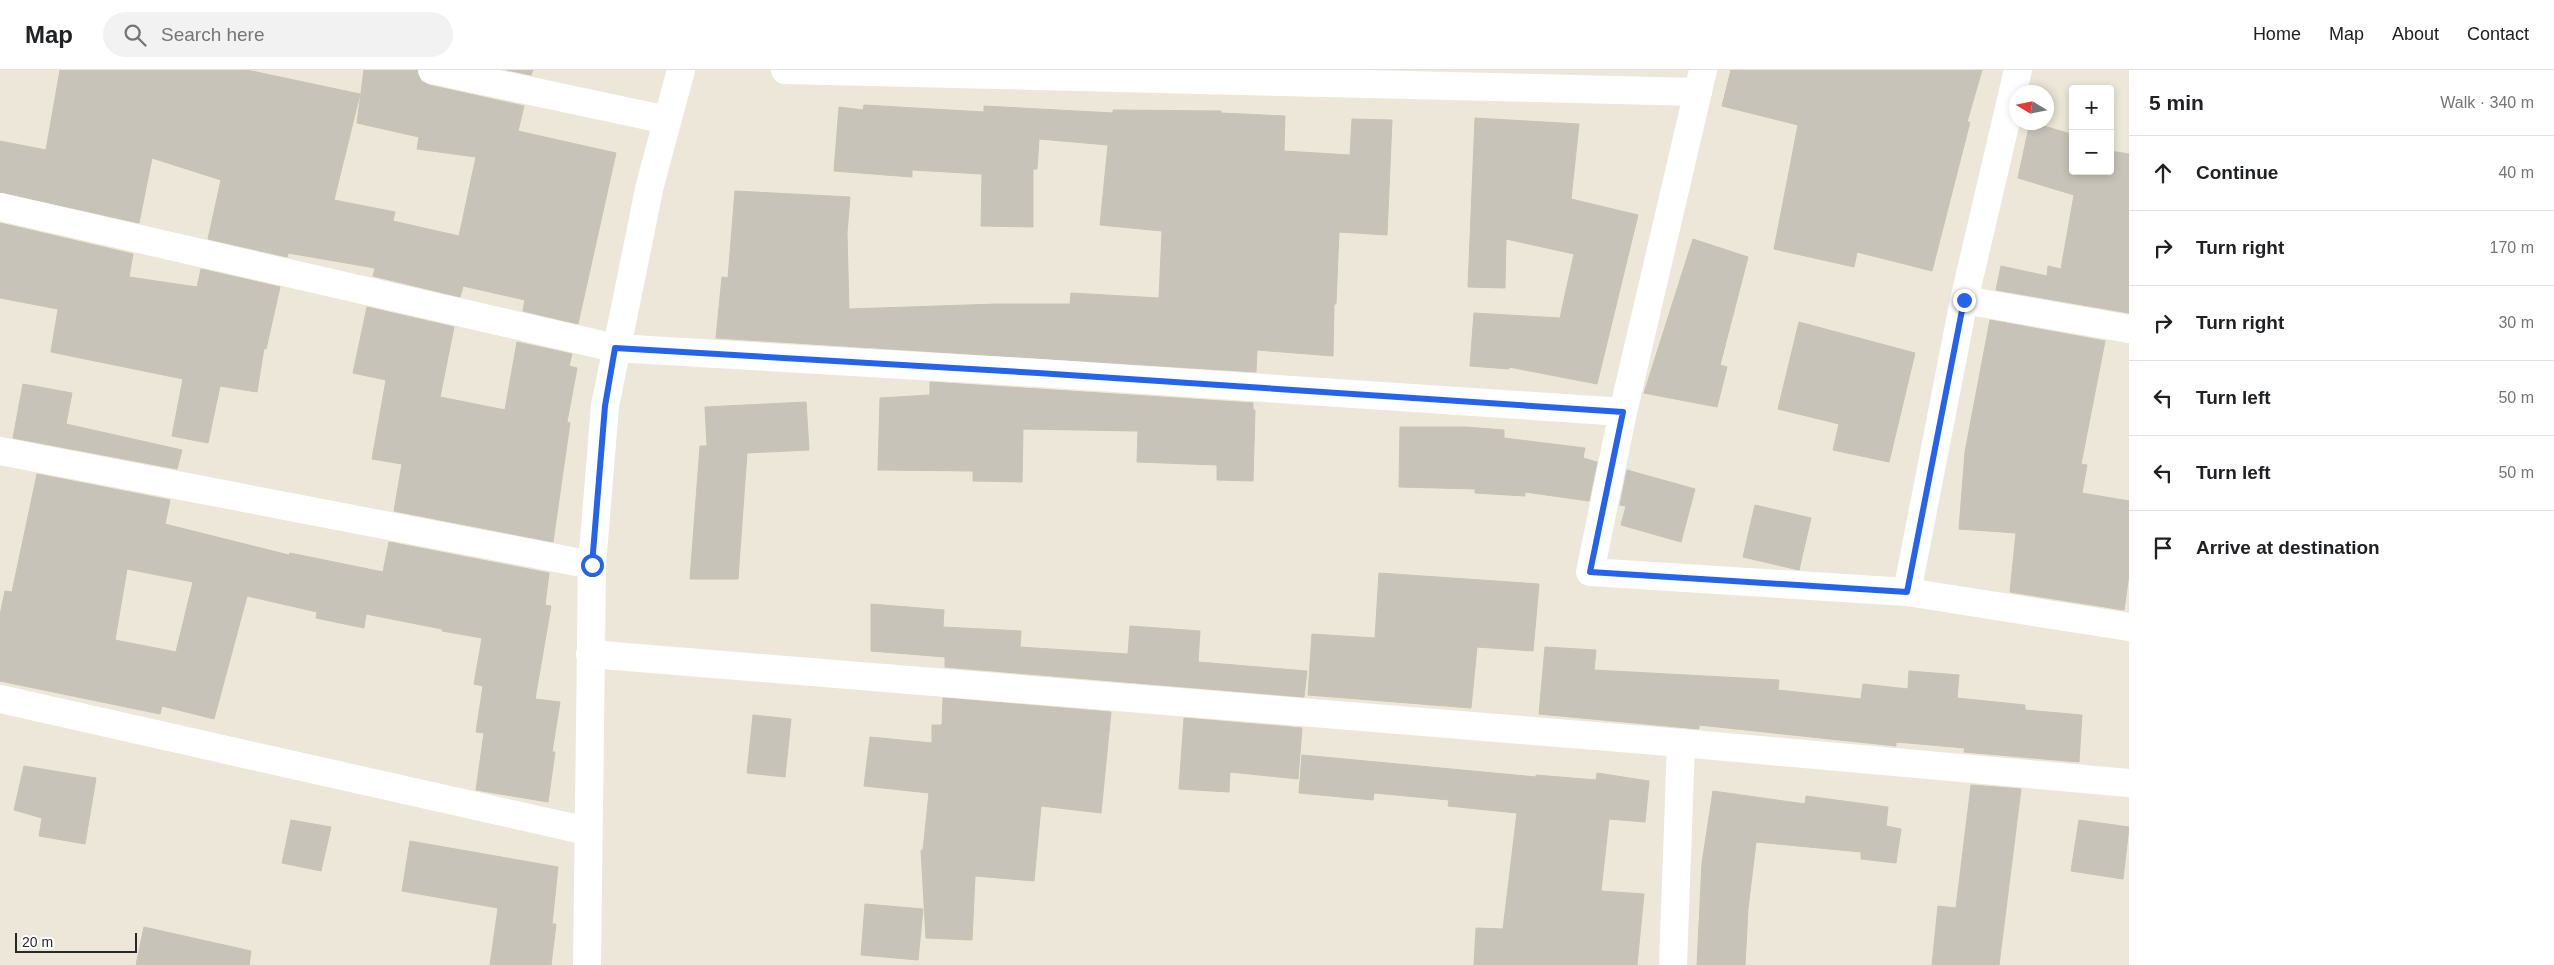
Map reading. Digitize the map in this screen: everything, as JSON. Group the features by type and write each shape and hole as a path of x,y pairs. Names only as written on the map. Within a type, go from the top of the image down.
{"street":[{"path":"432,70 667,120"},
{"path":"588,965 587,831 592,565 605,406 615,348 650,185 681,70"},
{"path":"785,70 1700,81 1623,412 1590,572 1907,592 2129,627"},
{"path":"1907,592 1964,300 2018,70"},
{"path":"0,207 615,348 1029,372 1623,412"},
{"path":"1964,300 2129,329"},
{"path":"0,451 592,565"},
{"path":"590,654 1681,743 2129,783"},
{"path":"0,699 587,831"},
{"path":"1673,965 1681,743"}],"building":[{"path":"60,70 247,70 360,94 334,200 395,212 393,221 459,236 476,157 417,149 419,137 357,123 364,70 417,70 421,81 429,85 524,106 518,131 616,153 578,324 523,311 525,300 463,286 460,297 373,276 375,268 288,253 287,257 208,239 221,180 152,158 139,223 0,192 0,141 46,150"},
{"path":"507,70 533,70 531,75"},
{"path":"1731,70 1982,70 1967,122 1970,122 1932,271 1857,252 1854,267 1774,249 1798,125 1722,106"},
{"path":"864,105 984,112 984,106 1113,113 1113,110 1221,111 1221,113 1285,116 1284,151 1350,155 1352,119 1392,120 1387,235 1339,232 1336,304 1334,304 1333,356 1257,350 1256,372 716,338 722,277 728,278 735,191 850,197 847,233 849,309 997,304 1070,304 1071,293 1159,298 1162,231 1100,225 1108,145 1039,139 1037,169 1033,169 1033,227 981,226 982,174 912,170 912,177 834,171 839,107 863,110"},
{"path":"1475,118 1579,124 1571,199 1638,215 1597,384 1509,367 1509,369 1470,366 1474,313 1560,318 1574,254 1506,239 1505,288 1468,287"},
{"path":"2054,129 2069,133 2069,175 2114,175 2114,152 2129,154 2129,313 1996,290 2001,266 2047,276 2048,266 2061,269 2074,195 2018,178 2028,130"},
{"path":"0,223 133,254 129,277 197,287 201,269 280,287 266,349 264,348 257,392 220,386 208,443 172,436 183,379 51,352 58,309 0,298"},
{"path":"1693,239 1748,257 1720,365 1727,367 1717,407 1644,393"},
{"path":"367,307 454,327 440,397 505,410 517,342 572,354 569,366 577,368 567,422 570,423 553,542 394,511 402,464 372,459 386,380 353,373"},
{"path":"1990,320 2105,341 2081,464 2087,465 2082,493 2129,501 2129,574 2124,610 2010,592 2016,533 1959,529 1965,452"},
{"path":"1799,322 1915,353 1889,462 1833,450 1839,424 1778,409"},
{"path":"930,382 1253,403 1253,410 1255,410 1253,481 1217,480 1217,465 1137,462 1138,431 1023,429 1022,482 973,481 973,471 878,470 880,398 930,395"},
{"path":"23,384 72,393 66,424 182,450 177,469 13,438"},
{"path":"806,402 809,450 747,453 738,579 690,579 700,446 707,446 705,407"},
{"path":"1400,427 1466,427 1504,430 1504,438 1585,448 1583,458 1597,462 1589,501 1525,492 1525,496 1475,493 1475,489 1399,487"},
{"path":"1627,470 1695,489 1681,542 1621,525 1626,506 1620,505"},
{"path":"37,474 170,500 165,524 289,555 290,553 383,572 389,542 549,573 545,605 551,606 535,699 560,702 552,752 555,752 548,802 476,790 484,733 476,732 483,686 474,684 482,638 366,614 364,628 316,618 317,612 247,596 214,719 162,706 160,714 0,681 0,615 5,591 12,592","holes":["127,569 193,582 176,652 115,640"]},
{"path":"1755,505 1811,518 1799,570 1743,557"},
{"path":"1379,573 1539,584 1533,651 1477,647 1471,708 1308,695 1312,634 1375,638"},
{"path":"871,604 944,610 943,627 1021,631 1020,647 1128,654 1130,626 1200,631 1198,662 1307,671 1304,697 945,667 945,657 871,651"},
{"path":"1545,647 1596,650 1594,670 1779,680 1778,690 1861,699 1863,684 1908,689 1909,671 1959,675 1957,698 2025,705 2025,710 2082,715 2079,762 1964,752 1965,748 1896,742 1896,746 1699,725 1699,729 1539,714"},
{"path":"943,698 1111,712 1101,813 1041,806 1034,881 975,876 972,940 926,938 921,850 923,850 929,793 864,786 870,737 932,743 932,725 942,725"},
{"path":"753,715 791,719 785,777 747,773"},
{"path":"1184,718 1302,728 1298,779 1230,772 1229,792 1179,789"},
{"path":"1302,755 1536,777 1536,775 1596,780 1597,773 1649,781 1645,822 1609,819 1601,891 1644,894 1637,965 1474,965 1476,928 1503,929 1517,813 1448,806 1449,800 1374,793 1373,800 1299,793"},
{"path":"24,766 96,778 85,844 39,836 42,818 14,810"},
{"path":"1971,785 2021,789 1999,965 1932,965 1938,906 1956,908"},
{"path":"1713,791 1805,804 1806,796 1888,807 1886,826 1901,829 1896,863 1861,859 1861,852 1756,842 1748,909 1745,965 1697,965 1702,863"},
{"path":"291,820 331,827 321,871 282,863"},
{"path":"2079,820 2129,827 2123,879 2071,871"},
{"path":"410,841 558,867 552,924 556,924 551,965 490,965 498,908 402,891"},
{"path":"865,904 923,909 918,960 861,955"},
{"path":"144,927 251,951 249,965 136,965"}],"route":[{"path":"592,565 605,406 615,348 1038,373 1623,412 1590,572 1907,592 1964,300"}]}
